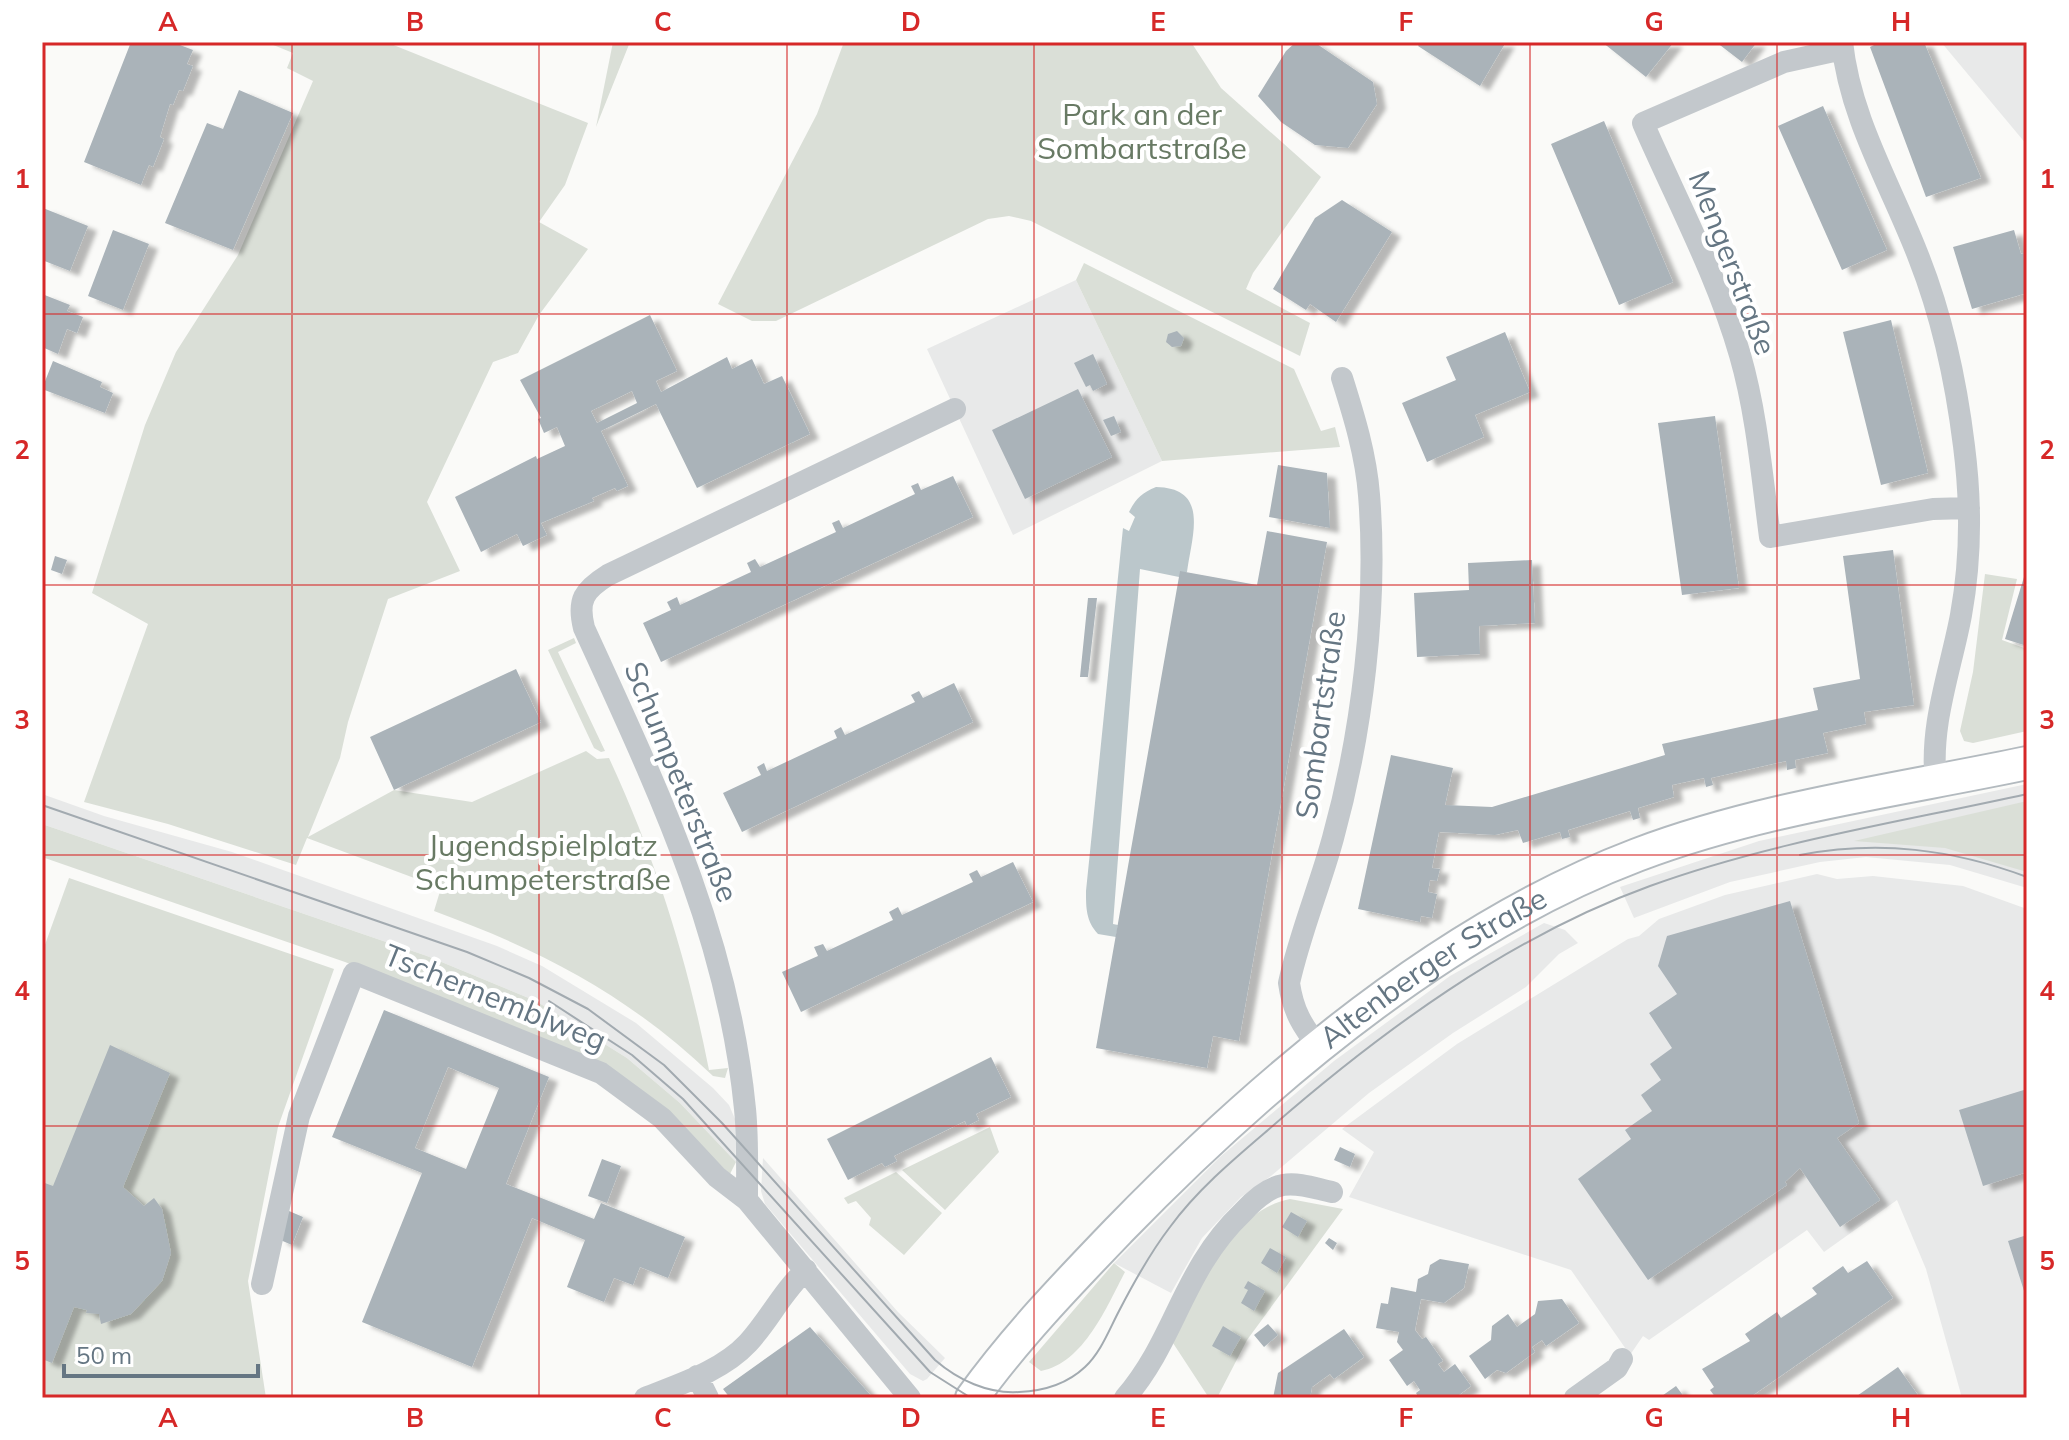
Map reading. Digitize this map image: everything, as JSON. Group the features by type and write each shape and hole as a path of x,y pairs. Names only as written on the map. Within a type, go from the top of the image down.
{"street":[{"name":"Mengerstraße","path":"1936,782 1935,746 1961,612 1969,508 1957,391 1943,329 1920,259 1859,116 1843,46 1784,62 1643,123 1722,302 1741,356 1755,420 1770,537 1933,509 1969,508"},
{"name":"Sombartstraße","path":"1320,1048 1296,1016 1289,983 1334,836 1350,764 1367,626 1370,552 1369,494 1363,451 1342,378"},
{"name":"Schumpeterstraße","path":"747,1200 746,1112 739,1063 712,938 676,831 584,628 581,599 589,588 608,575 955,409"},
{"name":"Altenberger Straße","path":"972,1398 1043,1313 1155,1193 1248,1107 1320,1048 1477,936 1531,905 1633,856 1719,828 2027,763"},
{"name":"Tschernemblweg","path":"262,1284 299,1116 354,973 592,1068 662,1118 717,1177 747,1200"},
{"path":"1125,1398 1155,1354 1198,1265 1235,1219 1256,1199 1280,1186 1332,1192"},
{"path":"747,1200 910,1398"},
{"path":"645,1398 697,1376 743,1348 784,1289 806,1270"},
{"path":"1575,1398 1617,1368 1622,1359"},
{"path":"697,1376 708,1398"}],"shaded area":[{"path":"1941,42 2027,42 2027,145"},
{"path":"1076,280 1162,461 1013,535 927,349"},
{"path":"1156,487 1173,489 1184,496 1191,505 1194,529 1187,572 1179,577 1140,569 1113,924 1118,925 1116,937 1098,934 1094,929 1088,914 1086,891 1123,528 1129,531 1135,517 1129,512 1137,500"},
{"path":"2027,784 2027,888 1950,865 1866,857 1820,862 1730,882 1634,918 1620,887 1759,841"},
{"path":"42,794 104,816 232,852 497,946 542,966 636,1023 713,1088 729,1105 735,1119 736,1162 680,1103 627,1058 536,1001 427,956 42,824"},
{"path":"1817,874 1837,879 1873,876 1963,886 2027,909 2027,1398 1962,1398 1926,1269 1897,1200 1824,1252 1807,1230 1649,1340 1643,1336 1630,1355 1571,1270 1349,1197 1374,1152 1342,1129 1457,1044 1628,939 1639,936 1659,919 1725,895"},
{"path":"1544,923 1565,930 1578,943 1559,954 1526,987 1453,1033 1369,1093 1271,1176 1241,1197 1202,1238 1171,1293 1114,1263 1220,1157 1334,1061 1450,976"},
{"path":"763,1158 898,1312 945,1358 927,1379 923,1381 910,1374 765,1204 761,1191"}],"green space":[{"name":"Jugendspielplatz Schumpeterstraße","path":"266,42 386,42 588,123 565,185 539,222 588,249 539,315 518,353 493,362 427,502 460,571 388,599 348,722 340,758 308,837 394,790 472,802 586,751 597,759 609,758 642,835 669,911 709,1070 728,1068 725,1078 713,1076 649,1022 582,978 512,942 434,911 441,888 307,838 296,865 168,824 84,802 148,624 92,593 145,425 176,352 238,255 313,81 287,68 293,53"},
{"path":"613,42 630,42 596,127"},
{"name":"Park an der Sombartstraße","path":"844,42 1191,42 1221,88 1321,177 1253,273 1246,289 1310,323 1300,356 1031,221 1009,216 988,219 776,321 752,321 718,304 817,114"},
{"path":"1084,263 1294,369 1321,431 1335,427 1340,447 1162,461 1076,280"},
{"path":"1985,574 2017,579 2002,640 2027,649 2027,731 1973,743 1964,741 1960,731 1973,672"},
{"path":"574,638 576,643 558,652 605,751 594,748 548,650"},
{"path":"2027,801 2027,872 1945,848 1854,841"},
{"path":"42,824 427,956 536,1001 627,1058 680,1103 736,1162 730,1174 598,1063 345,962 42,857"},
{"path":"69,878 334,969 278,1127 248,1281 266,1398 42,1398 42,953"},
{"path":"990,1127 999,1152 945,1210 902,1170"},
{"path":"896,1172 942,1213 904,1255 869,1225 871,1218 856,1201 848,1204 844,1198"},
{"path":"1290,1199 1343,1209 1247,1340 1217,1398 1209,1398 1173,1343 1205,1279 1232,1237 1268,1207"},
{"path":"1114,1263 1125,1272 1102,1316 1082,1345 1056,1366 1041,1371 1029,1362"}],"building":[{"path":"131,42 172,42 193,50 187,64 193,66 183,91 179,90 173,105 170,104 160,137 164,139 153,167 149,165 141,185 84,162"},
{"path":"1296,42 1314,42 1373,82 1377,104 1348,148 1315,145 1281,122 1258,96 1286,51"},
{"path":"1421,42 1506,42 1480,86 1418,46"},
{"path":"1602,42 1674,42 1646,77"},
{"path":"1716,42 1757,42 1742,62"},
{"path":"1880,42 1924,42 1981,178 1926,197 1870,47"},
{"path":"239,90 293,113 233,250 165,223 207,123 223,129"},
{"path":"1823,106 1887,250 1842,270 1778,126"},
{"path":"1604,121 1673,282 1619,305 1551,144"},
{"path":"1342,200 1392,232 1336,322 1310,304 1306,310 1273,289 1315,218"},
{"path":"43,208 88,226 70,271 42,260"},
{"path":"113,230 149,244 123,310 88,296"},
{"path":"2014,230 2021,254 2027,252 2027,293 1972,309 1953,247"},
{"path":"42,294 70,305 67,311 83,317 77,333 67,329 58,354 42,347"},
{"path":"650,315 677,371 656,381 661,392 727,357 732,369 752,359 764,384 782,376 810,434 697,488 656,404 601,431 628,486 617,491 615,488 592,498 594,501 541,523 547,535 523,546 517,534 481,552 455,497 536,456 537,459 565,446 557,427 544,433 538,419 541,418 520,380","holes":["632,391 637,403 597,423 591,411"]},
{"path":"1891,320 1928,473 1881,485 1843,332"},
{"path":"1177,331 1184,338 1181,346 1172,347 1166,342 1168,334"},
{"path":"1505,332 1530,392 1475,415 1484,437 1427,462 1402,403 1456,380 1446,357"},
{"path":"1093,354 1107,384 1093,391 1090,385 1086,387 1074,363"},
{"path":"53,361 102,382 100,387 113,393 105,413 42,389"},
{"path":"1078,389 1112,457 1025,499 992,430"},
{"path":"1114,416 1121,432 1111,436 1103,420"},
{"path":"1715,416 1739,588 1682,595 1658,423"},
{"path":"1278,465 1327,473 1330,528 1269,517"},
{"path":"953,476 973,517 661,662 643,623 671,610 667,602 677,597 680,605 751,572 747,563 755,559 760,567 836,532 832,523 839,520 843,528 915,494 911,486 918,483 921,490"},
{"path":"1267,531 1327,542 1239,1041 1213,1036 1207,1068 1096,1048 1180,571 1257,585"},
{"path":"1893,550 1914,705 1864,712 1866,724 1823,733 1828,753 1795,760 1796,768 1787,770 1786,761 1711,778 1713,785 1706,787 1704,778 1672,785 1674,797 1638,808 1640,818 1633,820 1630,811 1568,830 1570,837 1562,839 1560,832 1523,843 1518,830 1495,835 1439,832 1432,868 1440,869 1437,881 1430,880 1428,892 1437,894 1432,918 1421,916 1420,922 1358,909 1391,755 1453,768 1445,805 1492,807 1665,755 1662,744 1818,710 1813,688 1860,679 1843,556"},
{"path":"55,556 67,560 62,574 51,570"},
{"path":"1532,560 1535,623 1479,626 1480,654 1417,657 1414,593 1469,590 1468,563"},
{"path":"2024,577 2027,578 2027,646 2005,639"},
{"path":"1088,598 1097,598 1088,677 1080,677"},
{"path":"516,669 541,722 394,790 370,737"},
{"path":"954,683 973,722 742,832 723,793 761,775 757,767 764,763 767,771 837,738 834,731 841,727 845,735 915,702 911,695 919,691 923,698"},
{"path":"1013,862 1033,902 801,1012 782,972 818,956 814,947 823,944 827,951 893,920 889,912 898,907 902,915 973,882 969,874 977,870 981,877"},
{"path":"1790,901 1859,1123 1837,1138 1880,1200 1840,1227 1800,1168 1785,1182 1787,1185 1648,1280 1578,1179 1631,1139 1625,1130 1652,1111 1641,1095 1661,1080 1650,1064 1672,1048 1649,1013 1677,994 1658,966 1667,936"},
{"path":"384,1010 549,1077 506,1184 594,1219 601,1203 685,1237 668,1278 640,1267 633,1285 614,1278 604,1302 567,1287 585,1240 532,1218 472,1367 362,1322 422,1173 332,1137","holes":["448,1067 499,1088 466,1169 415,1148"]},
{"path":"110,1045 170,1073 123,1187 144,1206 154,1198 162,1209 171,1253 162,1281 131,1314 101,1324 99,1314 86,1313 87,1310 74,1307 52,1363 42,1359 42,1182 53,1186"},
{"path":"991,1057 1011,1097 976,1114 979,1120 967,1126 965,1121 894,1156 897,1161 885,1167 882,1163 848,1180 827,1139"},
{"path":"2027,1089 2027,1172 1983,1186 1959,1110"},
{"path":"1340,1147 1355,1154 1350,1167 1334,1160"},
{"path":"602,1159 621,1166 607,1203 588,1196"},
{"path":"289,1211 303,1217 292,1245 278,1239"},
{"path":"1291,1212 1307,1221 1298,1237 1282,1227"},
{"path":"2027,1235 2027,1297 2026,1297 2008,1241"},
{"path":"1329,1238 1337,1243 1333,1250 1325,1243"},
{"path":"1270,1248 1286,1257 1277,1273 1261,1263"},
{"path":"1440,1259 1469,1264 1464,1288 1444,1303 1421,1299 1415,1330 1422,1339 1426,1337 1443,1361 1438,1364 1444,1372 1455,1364 1471,1386 1455,1398 1419,1398 1416,1393 1420,1390 1414,1381 1407,1386 1389,1360 1403,1350 1397,1342 1399,1332 1376,1328 1381,1303 1388,1304 1391,1287 1416,1292 1418,1279 1428,1274 1430,1265"},
{"path":"1867,1261 1893,1298 1749,1398 1716,1398 1710,1390 1714,1387 1702,1369 1750,1341 1745,1334 1777,1312 1781,1318 1817,1294 1812,1288 1843,1266 1848,1273"},
{"path":"1248,1281 1265,1291 1254,1311 1241,1303 1248,1290 1244,1288"},
{"path":"1562,1299 1579,1323 1546,1346 1542,1340 1532,1347 1535,1352 1506,1373 1497,1370 1485,1379 1469,1356 1491,1340 1492,1326 1508,1314 1517,1327 1535,1314 1538,1301"},
{"path":"1268,1324 1278,1335 1264,1347 1254,1335"},
{"path":"1223,1326 1241,1337 1230,1356 1212,1346"},
{"path":"810,1327 873,1398 730,1398 723,1389"},
{"path":"1344,1329 1364,1357 1334,1379 1330,1374 1312,1387 1310,1398 1273,1398 1278,1373"},
{"path":"1898,1367 1920,1398 1854,1398 1864,1391"},
{"path":"1676,1386 1685,1398 1659,1398"}],"tram line":[{"path":"42,805 467,952 529,978 588,1009 664,1065 722,1123 935,1360 953,1374 974,1384 996,1391 1019,1392 1063,1382 1091,1361 1163,1237 1192,1200 1229,1164 1355,1058 1448,990 1497,960 1598,907 1696,871 1789,845 2027,794"},
{"path":"1800,855 1858,848 1915,850 1971,860 2027,877"},
{"path":"549,1001 632,1055 683,1099 930,1372 971,1398"}]}
